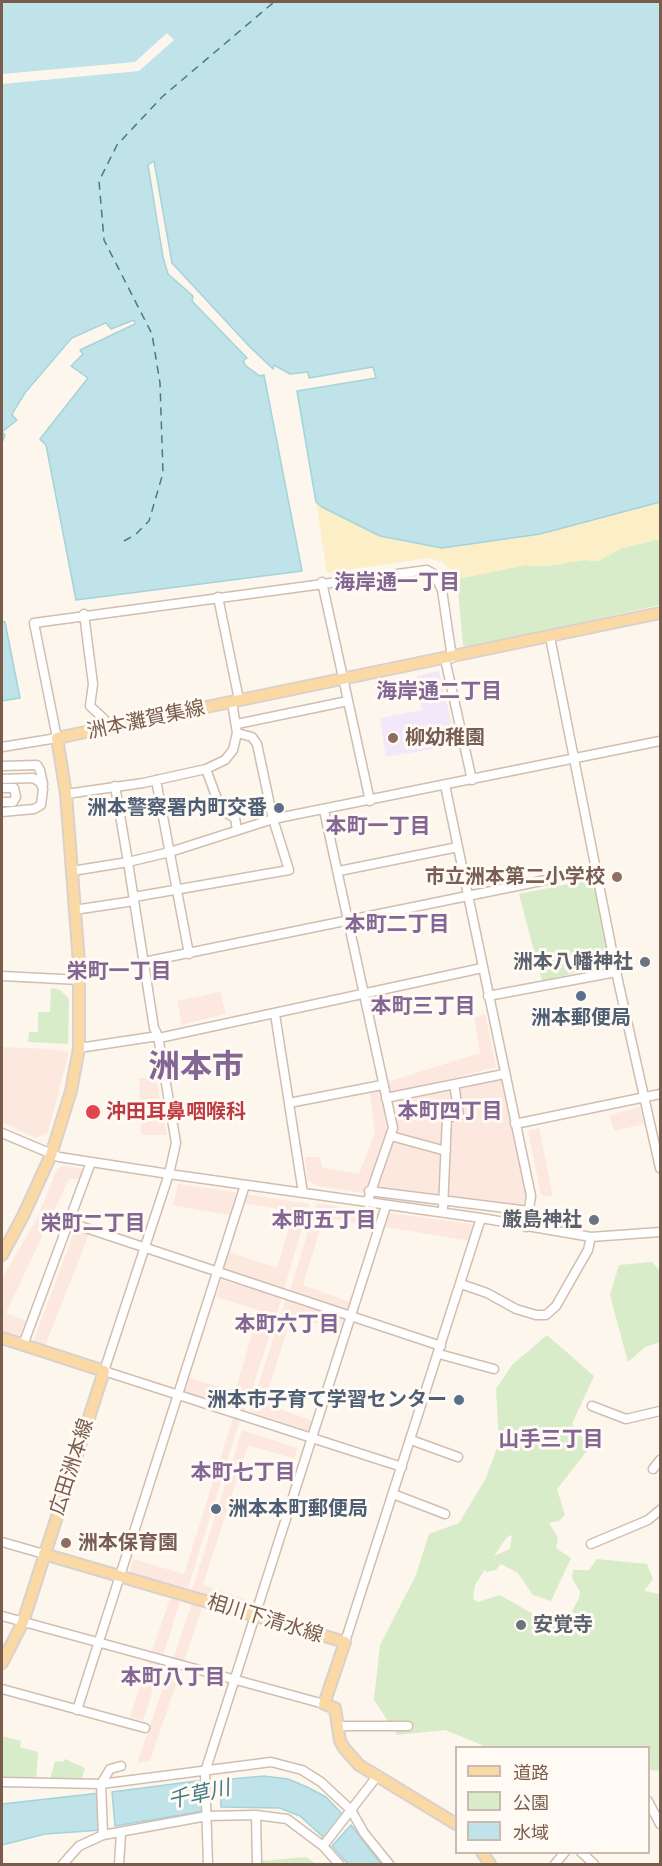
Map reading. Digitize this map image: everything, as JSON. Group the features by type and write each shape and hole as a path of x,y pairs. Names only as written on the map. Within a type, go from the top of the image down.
{"main road":[{"name":"洲本灘賀集線","path":"57,738 660,613"},
{"path":"2,1255 51,1155 71,1090 79,1048 80,980 66,794 57,738"},
{"path":"2,1264 30,1215 42,1187 46,1166"},
{"path":"2,1338 104,1371"},
{"name":"広田洲本線","path":"2,1663 23,1622 104,1371"},
{"name":"相川下清水線","path":"44,1554 345,1642 324,1704"},
{"path":"324,1704 335,1708 344,1748 360,1765 455,1823"}],"street":[{"path":"2,747 57,738 34,623 84,614 417,570 434,574 442,590 448,658 472,780"},
{"path":"322,582 370,801"},
{"path":"66,794 206,770 230,755 237,728 236,701 218,597"},
{"path":"84,614 93,684 90,706 104,719 105,728"},
{"path":"550,637 616,972 660,1168"},
{"path":"237,728 348,701"},
{"path":"74,910 289,870 273,819 257,744 252,737 237,728"},
{"path":"72,871 128,862 170,852 273,819 660,741"},
{"path":"2,766 37,765 43,784 41,805 34,809 2,812"},
{"path":"206,770 221,810 236,818 237,830"},
{"path":"2,779 33,778 43,784"},
{"path":"156,780 189,954"},
{"path":"445,785 531,1196 526,1227"},
{"path":"115,786 154,1028 158,1037 176,1143 169,1174 104,1371 402,1467"},
{"path":"2,788 14,788 16,797 14,802 2,802"},
{"path":"324,810 393,1128 369,1191 367,1203"},
{"path":"339,872 458,847"},
{"path":"144,962 596,870"},
{"path":"79,1048 158,1037 275,1014 288,1008 482,968"},
{"path":"488,996 616,972"},
{"path":"2,976 80,980"},
{"path":"275,1014 303,1193"},
{"path":"386,1098 504,1074"},
{"path":"443,1203 447,1117 459,1116 454,1084"},
{"path":"289,1103 382,1085"},
{"path":"515,1124 660,1094"},
{"path":"2,1133 51,1155 169,1174 481,1218 591,1237 660,1232"},
{"path":"391,1136 446,1151"},
{"path":"23,1345 91,1162"},
{"path":"77,1710 246,1185"},
{"path":"369,1191 443,1203 529,1211"},
{"path":"208,1864 205,1772 386,1206"},
{"path":"345,1642 481,1218"},
{"path":"68,1222 143,1249 351,1316 494,1369"},
{"path":"461,1284 487,1293 516,1309 536,1315 546,1315 556,1306 588,1250 591,1237"},
{"path":"592,1406 626,1419 660,1411"},
{"path":"411,1440 458,1457"},
{"path":"653,1468 660,1460"},
{"path":"393,1494 445,1514"},
{"path":"591,1544 648,1520 660,1510"},
{"path":"2,1542 44,1554"},
{"path":"2,1616 324,1704"},
{"path":"2,1689 145,1728"},
{"path":"338,1726 408,1726"},
{"path":"2,1782 101,1784 271,1762 302,1770 321,1782 351,1810 364,1833 389,1864"},
{"path":"103,1836 101,1784 110,1769 121,1766"},
{"path":"323,1846 378,1775"},
{"path":"650,1805 660,1824"},
{"path":"256,1815 257,1864"},
{"path":"63,1864 79,1846 103,1836 207,1816 256,1815 287,1819 323,1846 339,1864"},
{"path":"119,1864 121,1834"}],"shaded area":[{"path":"439,671 457,745 386,757 380,718 422,710 417,676"},
{"path":"220,992 226,1014 182,1025 177,1001"},
{"path":"485,1014 496,1067 391,1094 387,1082 480,1053 474,1018"},
{"path":"2,1047 69,1052 48,1133 36,1138 2,1122"},
{"path":"139,1078 156,1078 167,1135 141,1135"},
{"path":"503,1078 526,1195 519,1213 372,1192 396,1138 397,1100"},
{"path":"381,1091 387,1137 364,1193 317,1186 307,1180 305,1157 319,1157 323,1168 359,1174 375,1133 370,1093"},
{"path":"640,1107 644,1124 614,1131 609,1115"},
{"path":"539,1128 553,1196 541,1195 528,1131"},
{"path":"63,1166 86,1169 81,1179 69,1179 6,1313 29,1322 22,1338 19,1338 2,1332 2,1279 38,1216 57,1169"},
{"path":"178,1184 241,1193 234,1216 173,1205"},
{"path":"246,1194 309,1204 283,1293 221,1272 227,1251 277,1268 294,1212 243,1203"},
{"path":"317,1203 381,1214 376,1227 324,1217 303,1285 353,1303 348,1314 289,1293"},
{"path":"389,1213 473,1224 469,1241 386,1227"},
{"path":"75,1230 89,1234 45,1346 33,1342"},
{"path":"221,1280 282,1298 245,1411 184,1392 189,1378 235,1391 259,1310 216,1297"},
{"path":"287,1295 343,1317 339,1331 292,1315 264,1403 313,1421 309,1431 250,1411"},
{"path":"233,1418 240,1420 188,1588 130,1573 133,1559 184,1574"},
{"path":"242,1430 297,1448 295,1459 248,1445 203,1585 248,1600 245,1611 191,1594"},
{"path":"170,1598 180,1601 143,1721 130,1717"},
{"path":"193,1601 203,1605 150,1761 137,1763"}],"green space":[{"path":"660,539 660,605 468,648 463,645 457,579 525,565 547,566 584,560 598,561 622,548"},
{"path":"597,878 611,964 542,981 519,894"},
{"path":"51,988 60,990 69,999 68,1044 28,1042 29,1032 38,1032 38,1012 50,1012"},
{"path":"652,1262 660,1271 660,1342 645,1347 628,1362 610,1295 619,1265"},
{"path":"547,1335 594,1376 572,1424 590,1447 557,1489 565,1515 559,1521 549,1523 558,1538 556,1548 571,1558 551,1601 533,1595 518,1573 501,1564 496,1570 486,1572 485,1569 475,1585 473,1599 478,1602 500,1595 559,1629 565,1625 579,1598 580,1592 572,1578 573,1570 589,1570 597,1559 647,1564 653,1579 644,1591 660,1594 660,1771 650,1770 650,1746 485,1746 445,1730 397,1735 374,1700 380,1645 416,1575 429,1534 459,1523 485,1480 499,1443 496,1389 512,1365","holes":["512,1535 510,1549 494,1556 507,1537"]},
{"path":"2,1736 21,1741 20,1747 38,1752 36,1780 2,1779"},
{"path":"65,1759 85,1768 81,1781 50,1780 55,1761 63,1762"},
{"path":"306,1857 316,1864 261,1864 261,1861"}],"sand":[{"path":"316,502 370,532 398,541 442,548 540,534 660,502 660,539 622,548 598,561 584,560 547,566 525,565 457,579 443,562 429,558 327,573"}],"water":[{"path":"2,2 660,2 660,502 540,534 442,548 380,536 322,507 316,502 297,391 376,378 373,367 309,378 308,372 290,374 274,365 273,369 172,263 154,161 148,165 163,257 168,274 193,296 192,301 247,358 243,361 246,366 260,376 264,375 302,571 76,600 46,445 40,439 88,378 71,366 83,354 80,350 135,324 134,320 111,329 106,323 72,338 25,393 12,415 17,420 2,432"},
{"path":"2,621 5,622 20,698 2,701"},
{"path":"264,1776 288,1779 307,1787 326,1797 344,1816 324,1838 300,1816 280,1808 221,1807 220,1780"},
{"path":"204,1780 204,1811 115,1826 112,1792"},
{"path":"100,1793 102,1830 45,1834 2,1845 2,1804"},
{"path":"351,1825 381,1864 348,1864 332,1846"}],"pier":[{"path":"167,33 174,40 139,71 2,84 2,74 135,62"},
{"path":"105,324 110,329 105,326 74,341 28,394 15,415 19,420 13,414 26,393 72,339"}],"waterway":[{"name":"千草川","path":"195,1797 236,1787"}],"ferry route":[{"path":"124,541 135,535 149,521 163,473 160,383 152,334 104,240 99,181 117,145 162,97 274,2"}],"place":[{"name":"柳幼稚園","path":"393,738"},
{"name":"洲本警察署内町交番","path":"279,808"},
{"name":"市立洲本第二小学校","path":"617,877"},
{"name":"洲本八幡神社","path":"645,962"},
{"name":"洲本郵便局","path":"581,996"},
{"name":"沖田耳鼻咽喉科","path":"93,1112"},
{"name":"厳島神社","path":"594,1220"},
{"name":"洲本市子育て学習センター","path":"459,1400"},
{"name":"洲本本町郵便局","path":"216,1509"},
{"name":"洲本保育園","path":"66,1543"},
{"name":"安覚寺","path":"521,1625"}],"district":[{"name":"海岸通一丁目","path":"397,583"},
{"name":"海岸通二丁目","path":"439,692"},
{"name":"本町一丁目","path":"378,827"},
{"name":"本町二丁目","path":"397,925"},
{"name":"栄町一丁目","path":"119,972"},
{"name":"本町三丁目","path":"423,1007"},
{"name":"洲本市","path":"196,1068"},
{"name":"本町四丁目","path":"450,1112"},
{"name":"本町五丁目","path":"324,1221"},
{"name":"栄町二丁目","path":"93,1224"},
{"name":"本町六丁目","path":"287,1325"},
{"name":"山手三丁目","path":"551,1440"},
{"name":"本町七丁目","path":"243,1473"},
{"name":"本町八丁目","path":"173,1678"}]}
